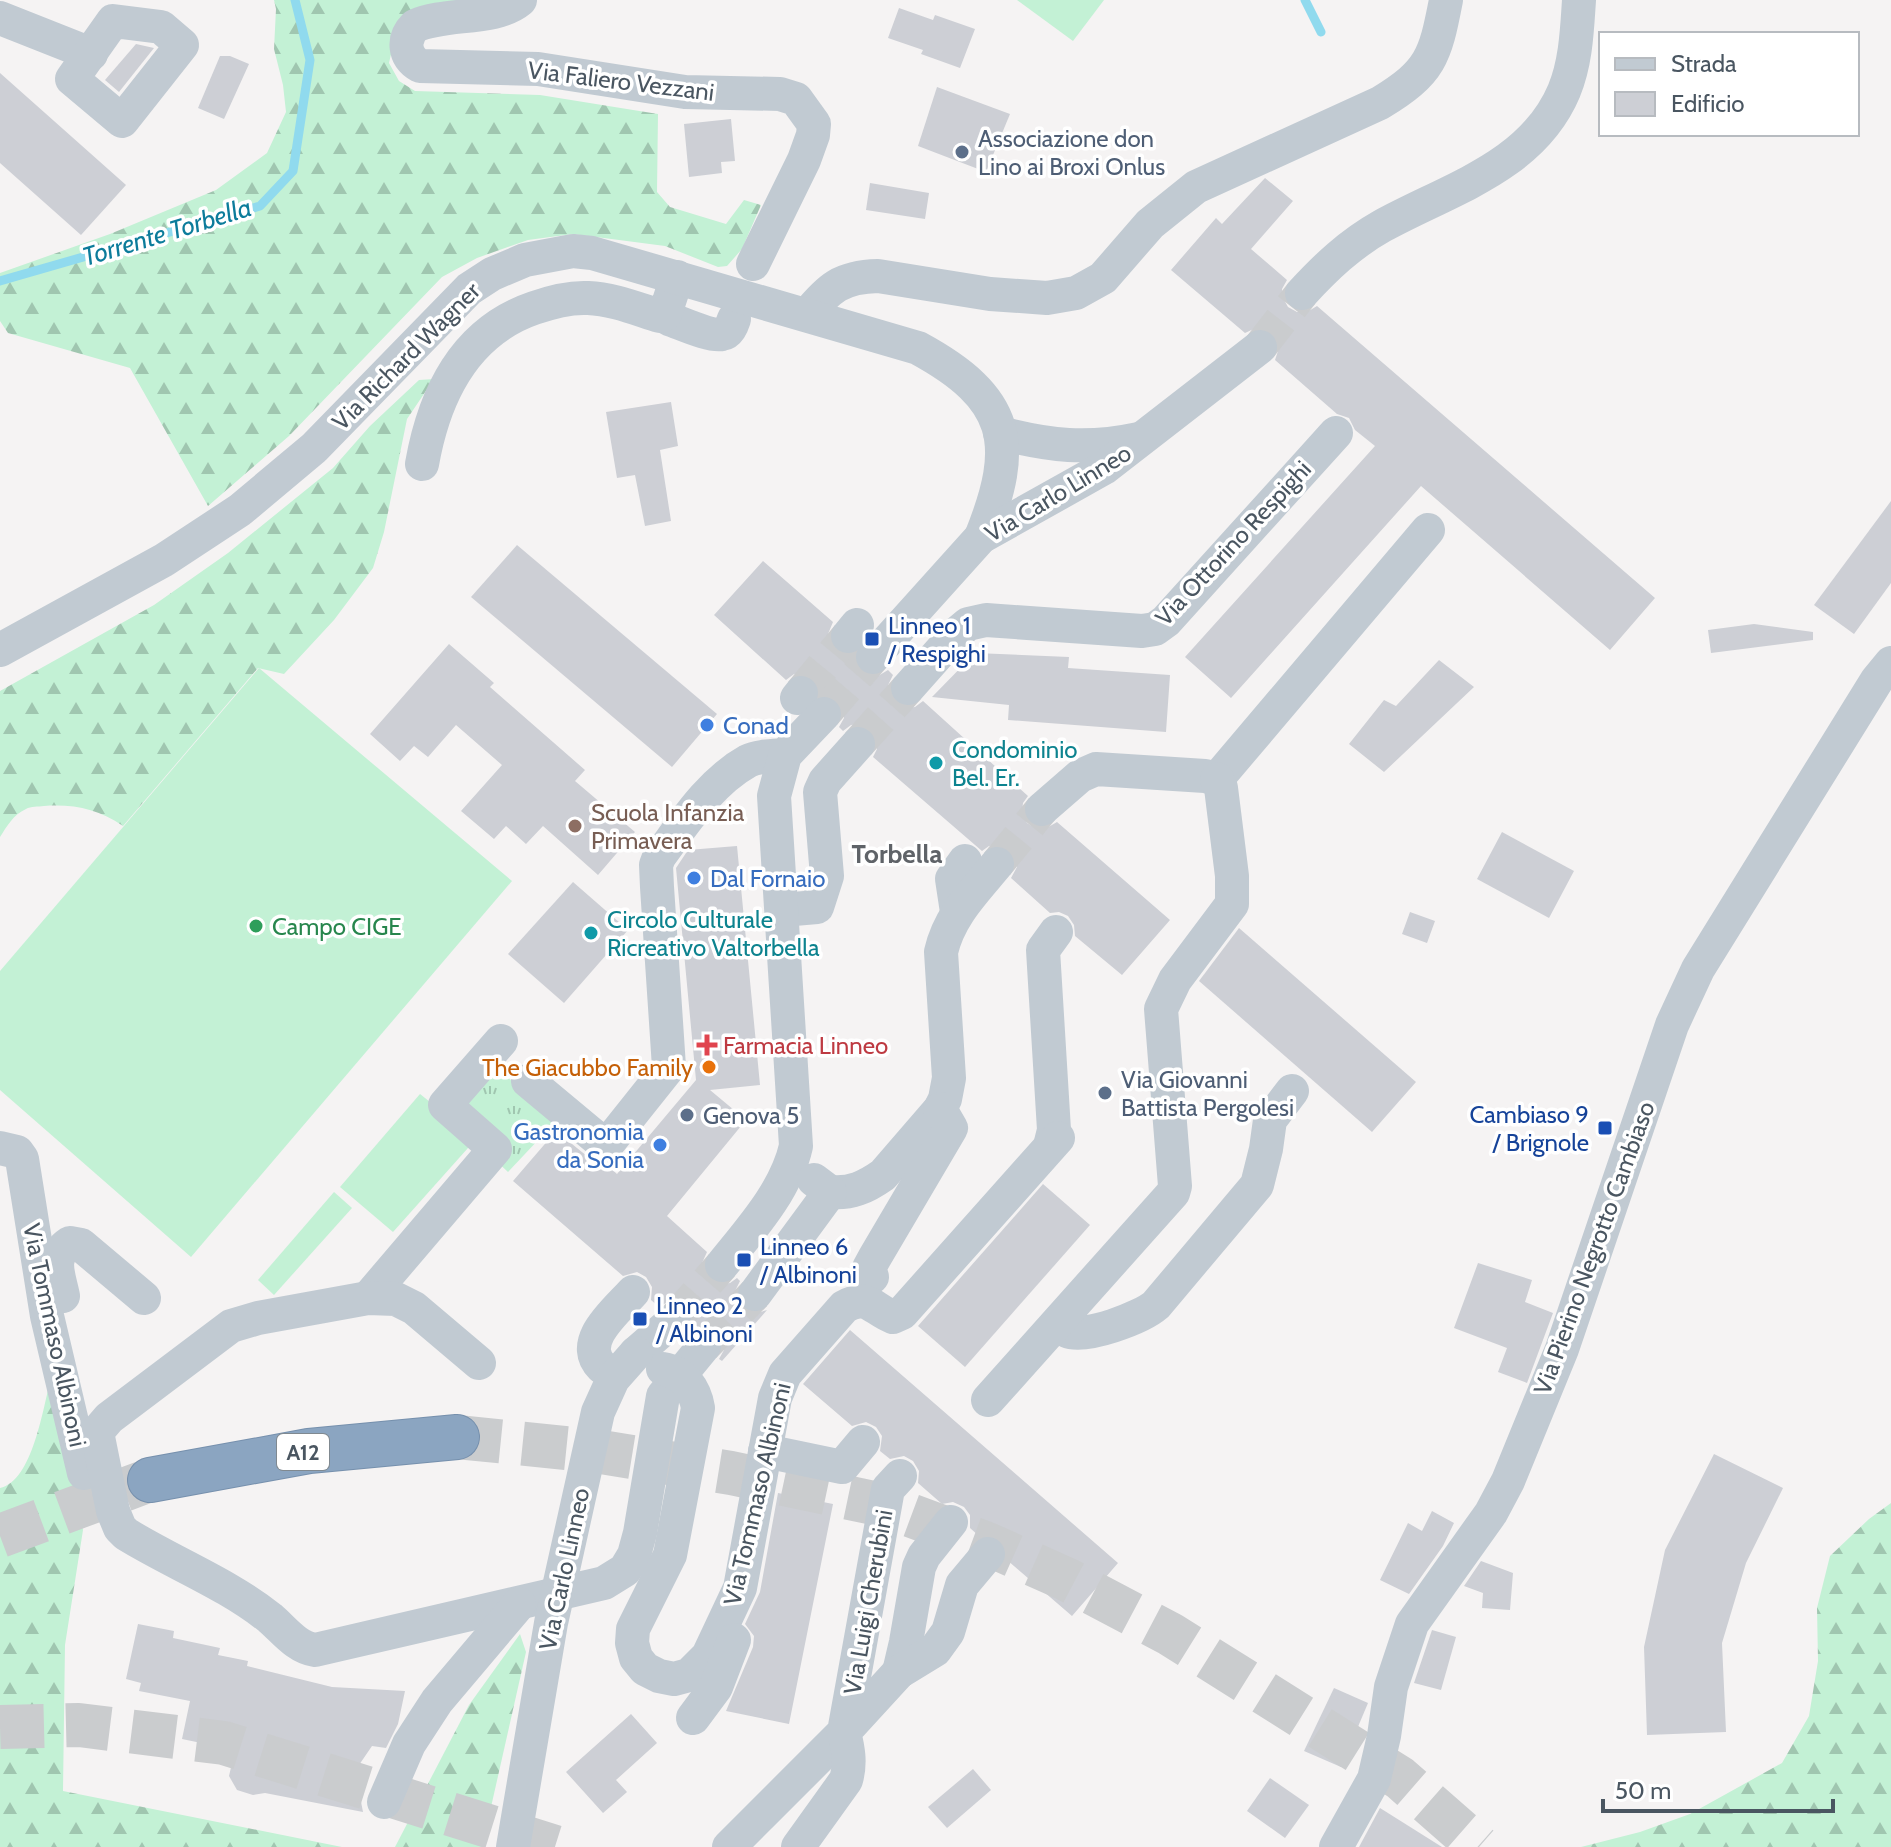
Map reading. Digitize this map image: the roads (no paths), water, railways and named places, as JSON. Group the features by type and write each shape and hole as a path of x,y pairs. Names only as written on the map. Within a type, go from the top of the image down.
{"highway":[{"name":"A12","path":"150,1480 309,1451 457,1437"}],"street":[{"name":"Via Faliero Vezzani","path":"520,0 512,7 501,10 455,16 415,26 406,43 407,54 414,64 420,66 538,69 685,92 780,94 796,99 814,124 813,135 753,264"},
{"path":"807,315 834,286 860,276 888,277 990,294 1047,298 1065,296 1092,286 1103,278 1150,224 1196,187 1380,103 1405,87 1424,70 1435,50 1446,0"},
{"path":"1302,293 1354,243 1507,162 1530,144 1565,90 1573,62 1579,0"},
{"path":"0,18 91,54"},
{"name":"Via Richard Wagner","path":"0,650 164,560 240,510 314,448 469,289 492,274 525,260 573,251 592,253 918,348 946,363 977,389 995,416 1000,433 1002,473 997,498 981,537"},
{"path":"665,314 677,277"},
{"path":"422,464 430,424 451,375 472,347 501,324 522,312 551,302 586,297 660,316 665,314"},
{"path":"665,314 669,319 714,334 730,329 734,319"},
{"name":"Via Carlo Linneo","path":"859,639 981,537 1093,475 1146,438 1260,347"},
{"path":"1000,433 1034,442 1085,448 1146,438"},
{"name":"Via Ottorino Respighi","path":"908,688 968,624 986,620 1142,631 1155,629 1166,621 1336,433"},
{"path":"1217,779 1428,530"},
{"name":"Via Pierino Negrotto Cambiaso","path":"1336,1847 1374,1779 1391,1687 1412,1624 1491,1513 1508,1481 1562,1349 1672,1025 1692,983 1877,680 1891,663"},
{"path":"722,1265 768,1205 792,1161 796,1146 774,796 785,755 807,702"},
{"path":"782,910 817,907 827,876 820,792 825,781 858,744"},
{"path":"528,1081 606,1146 669,1067 656,865 713,788 750,759 785,755"},
{"path":"1042,809 1080,776 1096,769 1190,774 1217,779"},
{"path":"988,1400 1167,1200 1175,1186 1161,1009 1175,980 1232,904 1232,876 1221,788 1217,779"},
{"path":"792,1161 830,1192 847,1193 883,1175 940,1109 949,1078 941,952 947,930 981,862"},
{"name":"Via Tommaso Albinoni","path":"660,1365 697,1397 698,1408 670,1555 633,1629 632,1643 636,1658 645,1669 674,1679 689,1675 708,1656 740,1588 775,1398 785,1374 844,1307 854,1301 868,1302 903,1325 909,1307 1054,1142 1043,950 1056,932"},
{"path":"368,1298 495,1149 445,1105 501,1041"},
{"path":"1063,1317 1067,1331 1081,1332 1130,1320 1156,1305 1257,1185 1270,1120 1292,1091"},
{"path":"872,1277 869,1268 951,1128 940,1109"},
{"name":"Via Tommaso Albinoni","path":"0,1148 17,1152 22,1159 47,1316 92,1509 102,1519 116,1520"},
{"path":"755,1294 830,1192"},
{"name":"Via Tommaso Albinoni","path":"144,1298 81,1245 70,1243 60,1249 56,1257 63,1296 116,1520 126,1534 234,1593 308,1649 325,1649 604,1583 625,1570 634,1555 640,1533 663,1396 660,1365"},
{"path":"602,1367 593,1356 593,1343 633,1292"},
{"name":"Via Tommaso Albinoni","path":"97,1432 109,1418 231,1326 258,1318 368,1298 396,1299 414,1308 479,1363"},
{"name":"Via Carlo Linneo","path":"513,1847 551,1623 598,1412 613,1379 660,1365 674,1320"},
{"name":"Via Tommaso Albinoni","path":"660,1365 704,1346"},
{"path":"765,1451 842,1467 863,1442"},
{"name":"Via Luigi Cherubini","path":"844,1732 888,1489 900,1476"},
{"name":"Via Luigi Cherubini","path":"899,1672 919,1567 951,1522"},
{"name":"Via Luigi Cherubini","path":"729,1847 899,1672 935,1650 948,1632 962,1585 988,1554"},
{"path":"693,1718 716,1687 732,1646 737,1630 740,1588"},
{"path":"384,1802 409,1744 437,1701 519,1604"},
{"path":"798,1847 846,1780 849,1770 844,1732"}],"waterway":[{"name":"Torrente Torbella","path":"0,281 260,206 293,171 310,60 295,0"},
{"path":"1305,0 1321,32"}],"tunnel":[{"path":"1260,347 1302,293"},
{"path":"801,693 848,636"},
{"path":"824,714 873,657"},
{"path":"858,744 908,688"},
{"path":"997,864 1042,809"},
{"path":"674,1320 722,1265"},
{"path":"704,1346 755,1294"},
{"path":"457,1437 595,1451 731,1473 883,1505 985,1543 1066,1579 1170,1634 1400,1778 1479,1847"},
{"path":"0,1536 150,1480"},
{"path":"0,1727 79,1725 224,1743 555,1847"}],"place":[{"name":"Associazione don Lino ai Broxi Onlus","path":"962,152"},
{"name":"Linneo 1 / Respighi","path":"872,639"},
{"name":"Conad","path":"707,725"},
{"name":"Condominio Bel. Er.","path":"936,763"},
{"name":"Scuola Infanzia Primavera","path":"575,826"},
{"name":"Dal Fornaio","path":"694,878"},
{"name":"Campo CIGE","path":"256,926"},
{"name":"Circolo Culturale Ricreativo Valtorbella","path":"591,933"},
{"name":"Farmacia Linneo","path":"707,1045"},
{"name":"The Giacubbo Family","path":"709,1067"},
{"name":"Via Giovanni Battista Pergolesi","path":"1105,1093"},
{"name":"Genova 5","path":"687,1115"},
{"name":"Cambiaso 9 / Brignole","path":"1605,1128"},
{"name":"Gastronomia da Sonia","path":"660,1145"},
{"name":"Linneo 6 / Albinoni","path":"744,1260"},
{"name":"Linneo 2 / Albinoni","path":"640,1319"}],"district":[{"name":"Torbella","path":"897,854"}]}
